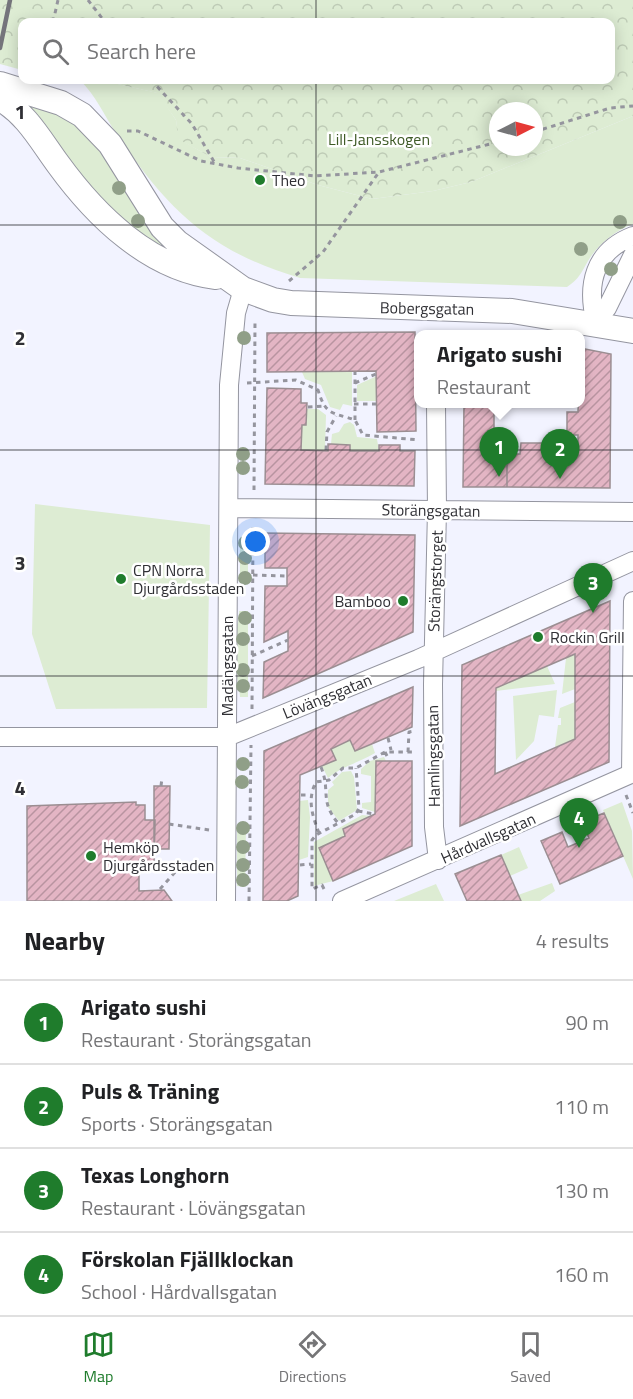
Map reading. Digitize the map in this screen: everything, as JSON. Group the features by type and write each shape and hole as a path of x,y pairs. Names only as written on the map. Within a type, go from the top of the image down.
{"street":[{"name":"Bobergsgatan","path":"0,84 31,93 82,115 100,132 162,227 177,242 241,287"},
{"name":"Bobergsgatan","path":"0,99 25,118 92,208 120,233 169,263 204,276 273,300 326,306 500,310 596,323 633,331"},
{"path":"596,323 591,305 598,265 606,252 617,242 633,236"},
{"path":"596,323 607,308 633,255"},
{"name":"Madängsgatan","path":"226,901 229,385 236,313 241,287"},
{"name":"Storängstorget","path":"433,652 437,510 436,408"},
{"name":"Storängsgatan","path":"229,508 633,512"},
{"name":"Lövängsgatan","path":"0,737 227,737 433,652 633,561"},
{"path":"633,585 633,590"},
{"path":"632,774 633,601"},
{"name":"Hamlingsgatan","path":"433,652 434,827 438,860"},
{"name":"Hårdvallsgatan","path":"342,901 632,774"}],"path":[{"path":"54,18 58,0"},
{"path":"88,0 102,18"},
{"path":"155,84 192,124 216,165"},
{"path":"543,129 610,108 633,106"},
{"path":"123,132 138,131 201,161 216,165 315,176 379,172 489,144"},
{"path":"285,285 323,252 379,172"},
{"name":"Madängsgatan","path":"241,287 255,382 249,901"},
{"path":"355,372 355,420 363,435 402,439"},
{"path":"355,383 376,374"},
{"path":"229,385 296,380 318,390 324,406 336,416 355,420"},
{"path":"354,404 376,404"},
{"path":"308,407 324,406"},
{"path":"326,450 327,432 336,416"},
{"path":"253,575 287,576"},
{"path":"252,656 288,640"},
{"path":"408,752 409,732 417,731"},
{"path":"388,738 391,750"},
{"path":"319,833 313,818 310,795 316,782 326,780 343,768 356,768 391,750 417,752"},
{"path":"385,752 389,760"},
{"path":"321,767 326,780 327,809 339,823"},
{"path":"356,768 358,811"},
{"path":"161,786 162,778"},
{"path":"301,795 310,795"},
{"path":"324,890 322,885 312,890 312,840 319,833 358,811 374,814"},
{"path":"170,824 197,830 212,830"},
{"path":"160,889 177,870 190,863"},
{"path":"300,865 311,864"}],"green space":[{"name":"Lill-Jansskogen","path":"0,0 633,0 633,116 543,153 543,102 489,102 489,156 535,156 471,182 433,191 372,199 318,185 240,158 211,157 178,139 176,120 157,93 118,84 615,84 615,18 18,18 18,69 0,64"},
{"path":"84,84 118,84 158,93 176,120 179,139 211,157 240,158 318,185 372,199 433,191 471,182 535,156 543,156 543,153 633,116 633,224 613,234 602,244 577,278 567,287 300,278 240,255 193,224 173,206 135,160"},
{"path":"33,87 75,110 172,253 121,225 27,110"},
{"path":"302,372 352,372 352,406 343,404 340,410 330,407 321,385 305,379"},
{"path":"377,376 377,401 357,401 357,385"},
{"path":"307,409 318,409 326,415 325,451 301,450 302,425 306,425"},
{"path":"350,422 354,425 357,437 377,439 379,451 350,451 350,445 331,444 332,434 339,432 344,424"},
{"name":"CPN Norra Djurgårdsstaden","path":"35,504 210,525 207,708 56,709 32,634"},
{"path":"248,536 248,581 240,581 240,537"},
{"path":"239,611 248,611 248,697 240,697 232,649"},
{"path":"575,654 575,689 562,694 566,658"},
{"path":"547,666 555,684 496,691 496,688"},
{"path":"557,690 554,717 539,715 534,741 516,760 513,696"},
{"path":"575,702 575,739 555,747 558,725 561,725 561,718 558,718 560,708"},
{"path":"350,740 355,751 372,744 375,753 339,770 328,778 322,766 336,760 331,749"},
{"path":"384,757 386,761 376,761 375,812 362,808 362,803 371,802 371,776 361,774 361,769 370,761"},
{"path":"351,771 354,777 357,810 339,821 328,807 328,790 342,772"},
{"path":"308,800 310,817 308,857 299,860 299,801"},
{"path":"622,802 632,831 633,879 603,810"},
{"path":"362,815 372,816 345,836 319,848 333,881 314,886 314,842"},
{"path":"237,825 246,825 245,887 237,886"},
{"path":"519,847 528,868 510,876 501,855"},
{"path":"552,883 555,891 540,901 521,901 518,895"},
{"path":"436,884 444,901 394,901"}],"building":[{"path":"414,332 416,431 377,432 376,371 267,372 267,333"},
{"path":"585,349 611,354 610,488 507,487 507,454 520,454 521,443 543,443 543,455 578,455 578,435 567,435 567,412 578,412 578,408 585,408"},
{"path":"267,388 301,389 301,403 307,403 306,425 302,425 301,450 328,451 328,444 331,444 350,445 350,451 379,451 379,445 400,445 400,451 415,451 414,486 265,484"},
{"path":"464,408 494,408 494,454 507,454 507,487 463,487"},
{"path":"265,533 415,535 413,632 263,698 264,662 288,651 288,631 264,642 265,586 287,586 287,568 265,568"},
{"path":"610,601 609,762 460,826 462,665","holes":["575,654 575,739 495,774 496,688"]},
{"path":"413,687 412,727 355,751 350,740 331,749 336,760 300,775 298,896 287,901 263,901 264,751"},
{"path":"376,761 412,761 412,846 333,881 319,848 345,836 343,829 375,814"},
{"path":"154,786 170,786 169,849 154,849"},
{"name":"Hemköp Djurgårdsstaden","path":"136,802 136,805 145,805 145,820 155,820 154,863 139,863 139,891 164,890 172,901 27,901 27,806"},
{"path":"604,813 623,856 560,884 541,841 562,832 568,847 589,838 582,822"},
{"path":"501,855 521,901 467,901 455,874"}],"railway":[{"path":"0,48 10,0"}],"place":[{"name":"Theo","path":"260,180"},
{"name":"Arigato sushi","path":"499,477"},
{"name":"Puls & Träning","path":"560,479"},
{"name":"CPN Norra Djurgårdsstaden","path":"121,579"},
{"name":"Bamboo","path":"403,601"},
{"name":"Texas Longhorn","path":"593,613"},
{"name":"Rockin Grill","path":"538,637"},
{"name":"Förskolan Fjällklockan","path":"579,848"},
{"name":"Hemköp Djurgårdsstaden","path":"91,856"}]}
